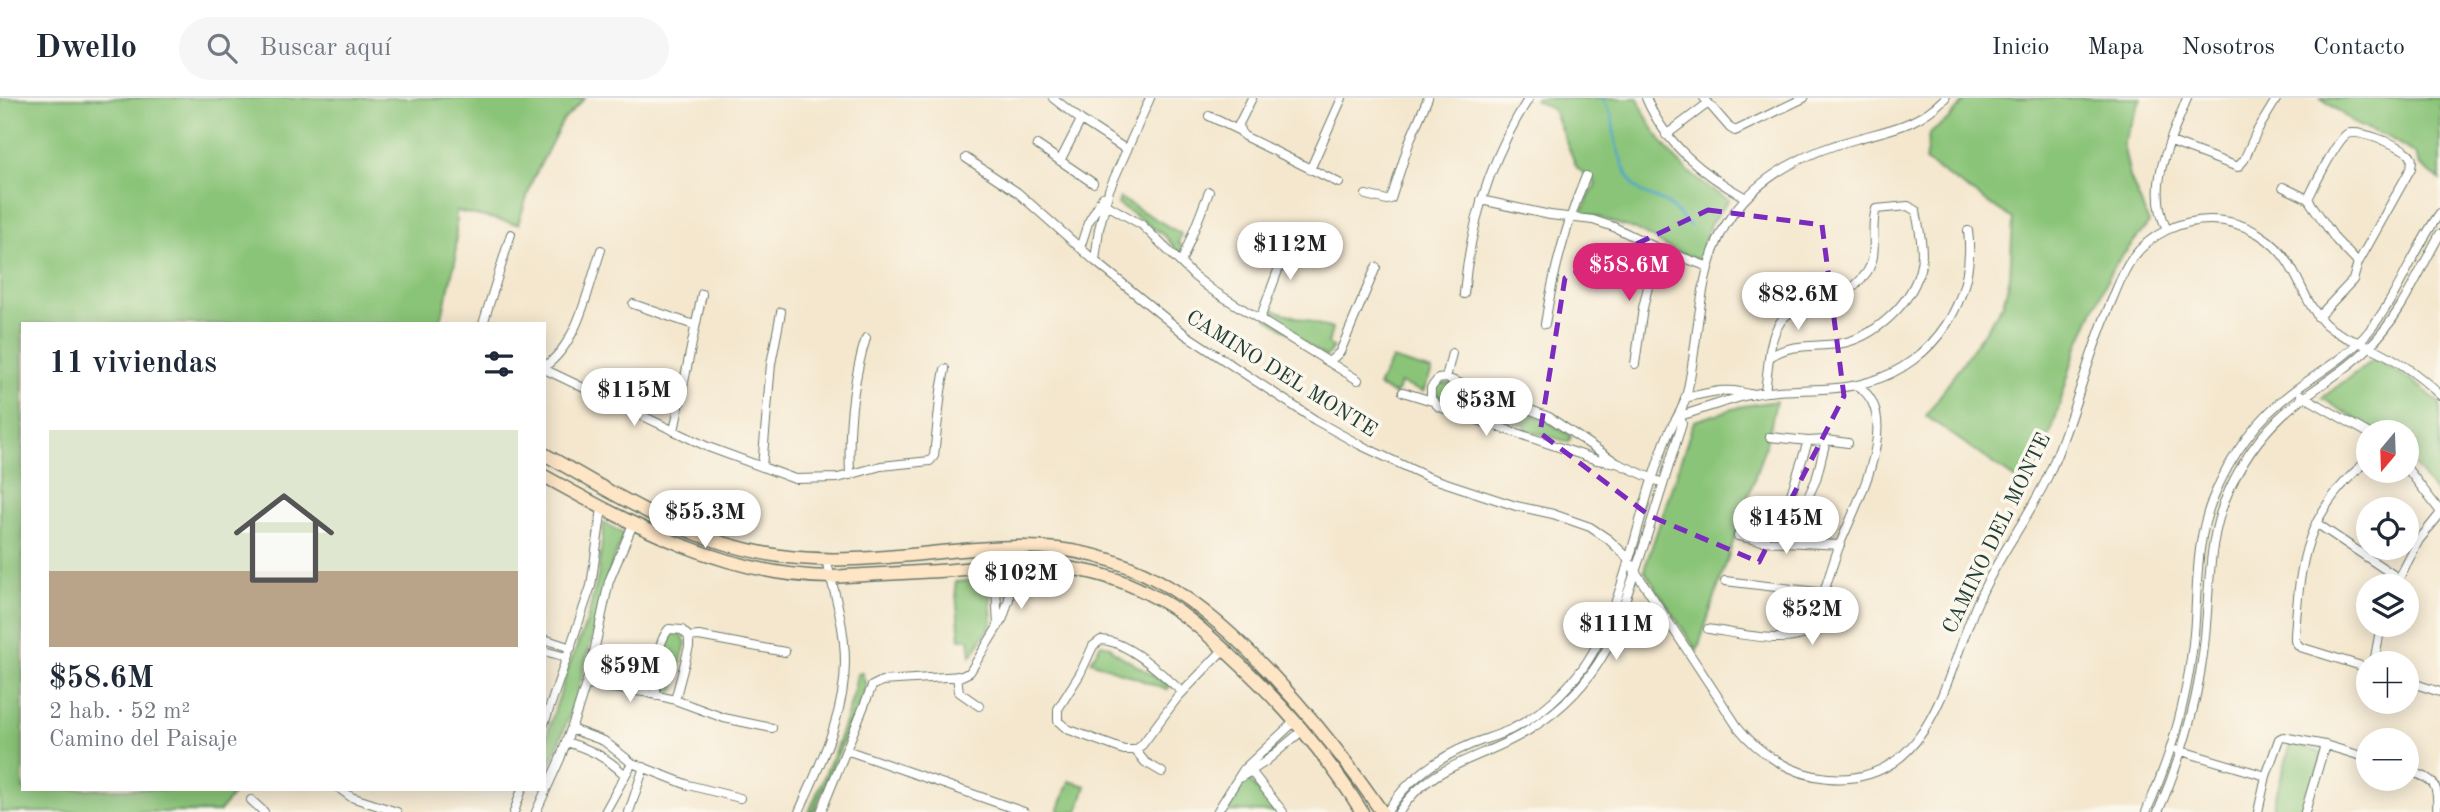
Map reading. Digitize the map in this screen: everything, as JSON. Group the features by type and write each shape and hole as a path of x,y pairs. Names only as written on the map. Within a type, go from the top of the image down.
{"street":[{"path":"1053,98 1127,150"},
{"path":"1240,131 1240,124 1252,98"},
{"path":"1310,170 1342,98"},
{"path":"1366,195 1391,199 1410,140 1428,98"},
{"path":"1464,294 1471,243 1481,200 1504,141 1529,98"},
{"path":"1646,98 1666,135 1692,162 1746,198"},
{"path":"1666,135 1706,101 1730,128 1738,131 1804,98"},
{"path":"546,455 650,515 690,533 757,552 826,560 1033,547 1089,554 1143,572 1206,611 1256,659 1303,709 1385,812 1406,787 1430,767 1457,751 1515,728 1540,711 1563,691 1595,649 1628,561 1653,479 1685,398 1709,267 1724,227 1746,198 1775,174 1798,160 1841,143 1902,127 1921,118 1945,98"},
{"path":"2167,230 2158,204 2157,184 2188,98"},
{"path":"2171,142 2238,167 2277,98"},
{"path":"1080,247 1088,223 1103,202 1151,100"},
{"path":"1209,116 1339,183"},
{"path":"1060,160 1081,120"},
{"path":"2308,199 2340,140 2347,134 2362,133 2410,156 2411,168 2358,262 2353,280 2318,317"},
{"path":"1037,145 1093,183"},
{"name":"CAMINO DEL MONTE","path":"966,158 1017,192 1095,261 1202,346 1336,432 1428,477 1590,527 1616,546 1628,561 1737,726 1759,749 1790,767 1823,777 1858,776 1891,763 1910,748 1929,724 1979,599 2048,477 2106,314 2126,268 2140,250 2167,230 2188,222 2210,220 2253,230 2271,243 2286,259 2306,300 2318,317 2336,333 2357,344 2370,347 2410,371 2440,395"},
{"path":"1545,324 1552,281 1570,217 1586,176"},
{"path":"2283,187 2308,199 2336,240 2358,262"},
{"path":"1181,263 1209,192"},
{"path":"1481,200 1550,215 1593,220 1709,267"},
{"path":"1095,261 1103,202"},
{"path":"1103,202 1142,225 1212,290 1358,380"},
{"path":"1765,392 1769,358 1773,333 1784,316 1800,307 1828,301 1844,294 1865,274 1874,257 1873,219 1876,209 1908,206 1916,211 1920,267 1910,290 1896,310 1877,327 1850,340 1789,348 1769,358"},
{"path":"2146,812 2171,748 2184,698 2192,653 2199,554 2211,502 2226,470 2245,440 2268,413 2357,344 2389,304 2440,213"},
{"path":"1679,416 1765,392 1825,390 1856,385 1882,378 1907,365 1928,348 1957,306 1966,282 1968,231"},
{"path":"484,322 511,234"},
{"path":"2158,812 2182,751 2200,678 2210,557 2222,507 2235,476 2253,447 2275,422 2370,347 2403,304 2440,234"},
{"path":"1261,319 1292,235"},
{"path":"1635,364 1643,308 1657,248"},
{"path":"546,366 554,360 575,327 601,250"},
{"path":"1329,362 1340,352 1376,267"},
{"path":"674,431 702,293"},
{"path":"633,304 694,325"},
{"path":"762,467 771,364 781,312"},
{"path":"850,475 853,386 866,338"},
{"path":"1446,378 1452,354"},
{"path":"546,369 674,431 795,479 838,478 881,466 930,461 934,456 940,391 945,369"},
{"path":"1432,401 1429,393 1433,384 1438,379 1446,378 1549,417 1617,463 1664,482"},
{"path":"1708,629 1784,639 1801,637 1812,627 1840,545 1868,479 1875,445 1876,409 1871,398 1856,385"},
{"path":"1685,398 1723,390 1752,395"},
{"path":"2295,390 2356,426"},
{"path":"1403,391 1432,401 1441,408 1598,460 1617,463"},
{"path":"1399,812 1410,797 1437,774 1525,733 1554,713 1588,678 1605,651 1636,572 1682,424 1679,416"},
{"path":"1770,437 1848,443"},
{"path":"1795,542 1799,522 1816,481 1826,440"},
{"path":"1781,542 1784,516 1808,442"},
{"path":"558,484 560,474 570,470"},
{"path":"2356,472 2338,489 2316,523 2304,551 2299,579 2295,641 2304,649 2356,664"},
{"path":"546,477 633,524 682,546 761,570 831,577 1001,566 1070,568 1097,573 1127,584 1177,610 1224,649 1299,726 1344,782 1363,812"},
{"path":"2400,574 2419,540 2440,513 2418,483"},
{"path":"547,704 571,648 591,586 605,497 613,494"},
{"path":"2316,523 2385,574"},
{"path":"546,789 587,685 609,581 633,524"},
{"path":"682,546 691,542 690,533"},
{"path":"1738,536 1781,542 1840,545"},
{"path":"799,812 834,728 844,686 843,635 826,560"},
{"path":"998,626 996,595 1001,566"},
{"path":"821,812 874,684 882,681 957,676 970,672 1003,618 1009,595 1001,566"},
{"path":"1725,581 1825,593"},
{"path":"996,595 1009,595"},
{"path":"657,696 657,663 667,631 678,628 689,637 699,636 740,646 785,652"},
{"path":"675,700 689,647 689,637"},
{"path":"546,640 571,648"},
{"path":"1182,692 1151,665 1123,647 1104,640 1093,646 1080,674 1058,709 1058,721 1067,729 1124,750 1135,750 1142,745 1182,692 1224,649"},
{"path":"546,652 566,657"},
{"path":"590,671 629,678 643,674 657,663"},
{"path":"957,676 959,692 979,706"},
{"path":"587,685 632,689 675,700 724,718 772,728"},
{"path":"2419,685 2440,692"},
{"path":"1217,812 1236,780 1256,755 1299,726"},
{"path":"1236,780 1251,771 1299,726"},
{"path":"571,729 604,741 632,763 688,785 740,798"},
{"path":"2258,812 2278,739 2283,737 2325,745 2356,754"},
{"path":"566,742 604,757 624,774"},
{"path":"2305,812 2325,745"},
{"path":"2171,748 2266,776"},
{"path":"846,750 1024,812"},
{"path":"1135,750 1145,762 1162,772"},
{"path":"1251,771 1256,755"},
{"path":"605,812 632,763"},
{"path":"629,812 644,767"},
{"path":"1251,771 1283,812"},
{"path":"2419,774 2435,785 2438,792 2437,812"},
{"path":"343,791 384,810 397,812"},
{"path":"514,812 521,791"},
{"path":"536,812 545,791"},
{"path":"251,800 264,812"}],"highlighted area":[{"path":"1708,210 1822,225 1844,396 1759,562 1650,516 1540,433 1565,278"}],"green space":[{"path":"0,98 585,98 562,122 533,179 518,224 456,211 456,258 440,322 21,322 21,791 236,791 219,812 0,812"},
{"path":"1638,98 1654,130 1674,158 1699,181 1729,200 1710,224 1699,260 1675,251 1639,231 1582,212 1596,183 1577,168 1553,110 1535,100"},
{"path":"1967,98 2141,98 2123,144 2130,177 2149,223 2113,267 2076,350 2052,430 2027,487 1926,416 2003,304 2010,277 2013,219 1925,161 1929,134 1949,119"},
{"path":"2321,98 2440,98 2440,180 2420,165 2415,154 2388,137 2357,125"},
{"path":"1120,198 1181,234 1178,243 1183,247 1180,254 1165,236 1118,204"},
{"path":"1269,308 1332,329 1328,344 1333,347 1326,357 1266,317"},
{"path":"1392,359 1432,371 1423,392 1400,383 1396,395 1378,386"},
{"path":"2374,359 2413,381 2440,403 2440,499 2419,471 2419,420 2357,420 2322,398"},
{"path":"1436,385 1454,385 1456,390 1498,407 1504,404 1541,418 1571,436 1569,442 1526,430 1526,426 1487,414 1481,417 1441,401 1433,391"},
{"path":"1776,401 1769,434 1697,651 1644,570 1694,421 1743,406"},
{"path":"604,523 624,534 612,563 575,701 546,776 546,738 587,621 598,576"},
{"path":"989,579 992,623 971,656 969,639 960,639 955,582"},
{"path":"673,632 681,634 686,643 674,690 667,694 659,691 660,668 662,652"},
{"path":"1101,644 1110,646 1113,651 1170,686 1167,690 1091,661"},
{"path":"862,673 866,686 814,812 809,812 843,727 857,674"},
{"path":"2291,744 2323,753 2306,812 2271,812"},
{"path":"1246,777 1277,812 1222,811"},
{"path":"1069,781 1086,786 1078,812 1058,812"}],"waterway":[{"path":"1602,98 1612,116 1615,140 1623,166 1634,186 1668,204 1690,226"}]}
